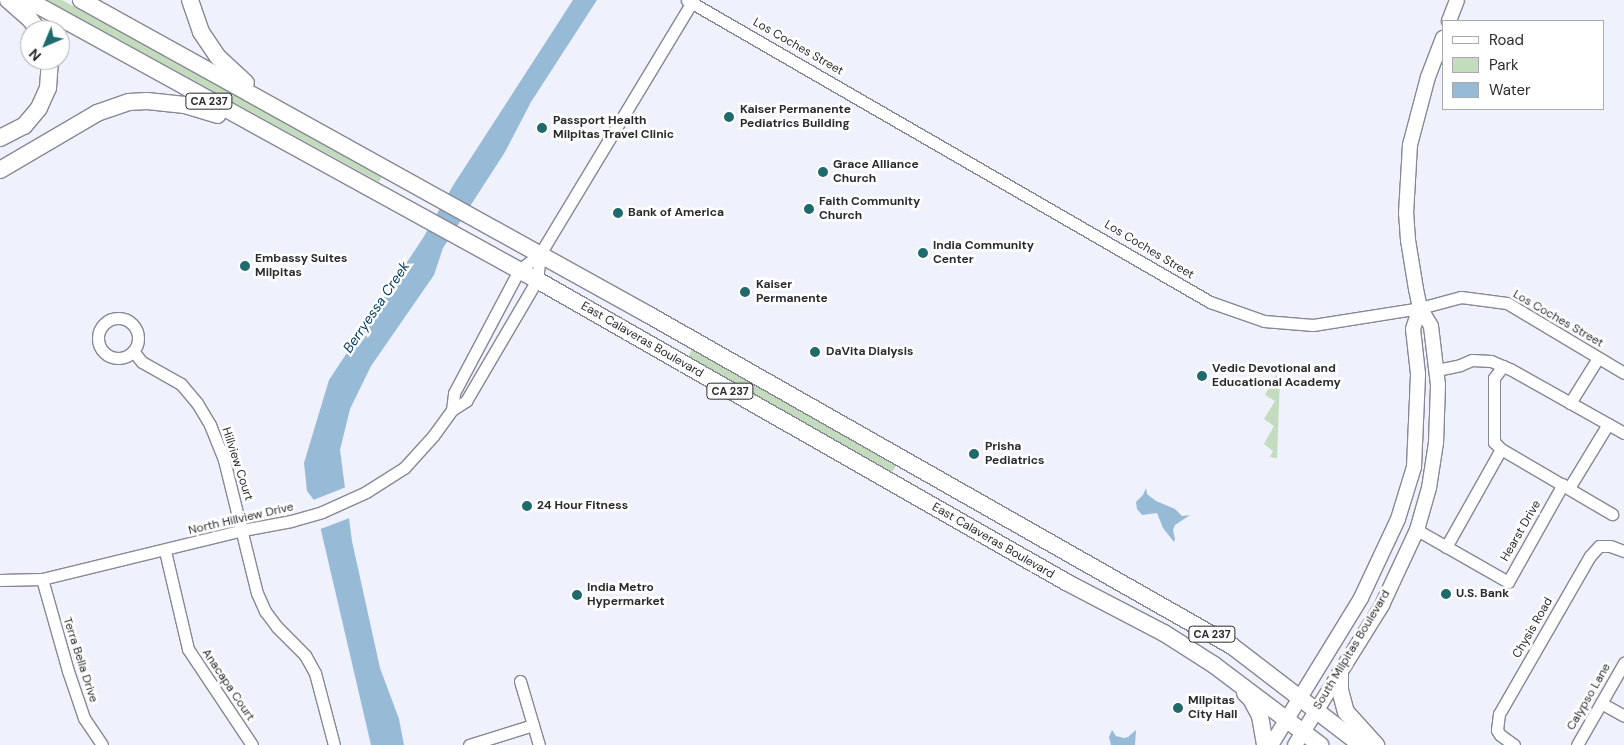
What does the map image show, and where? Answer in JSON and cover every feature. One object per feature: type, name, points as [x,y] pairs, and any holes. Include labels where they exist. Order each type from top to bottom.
[{"type":"highway","points":[[8,0],[30,20]]},
{"type":"highway","name":"East Calaveras Boulevard","points":[[28,0],[272,136],[430,220],[537,280],[1058,578],[1164,633],[1214,665],[1286,718],[1299,738],[1320,745]]},
{"type":"highway","name":"East Calaveras Boulevard","points":[[81,0],[469,214],[1232,646],[1361,745]]},
{"type":"highway","points":[[190,0],[200,32],[218,58],[268,102]]},
{"type":"highway","points":[[0,138],[24,126],[39,108],[48,88],[49,70]]},
{"type":"highway","points":[[0,170],[97,113],[129,102],[147,101],[204,109],[272,136]]},
{"type":"highway","points":[[1214,665],[1251,699],[1260,716],[1265,745]]},
{"type":"highway","points":[[1340,674],[1340,690],[1346,712],[1376,745]]},
{"type":"main road","points":[[1449,20],[1457,0]]},
{"type":"main road","name":"South Milpitas Boulevard","points":[[1299,738],[1382,605],[1417,530],[1429,488],[1436,443],[1437,370],[1431,326],[1420,308],[1408,240],[1406,214],[1410,145],[1428,77],[1442,41]]},
{"type":"main road","name":"South Milpitas Boulevard","points":[[1270,745],[1361,598],[1402,508],[1414,467],[1418,374],[1413,329],[1420,308]]},
{"type":"street","points":[[540,254],[691,1]]},
{"type":"street","name":"Los Coches Street","points":[[691,1],[1210,302],[1264,321],[1313,325],[1420,308],[1461,297],[1507,303],[1624,373]]},
{"type":"street","name":"North Hillview Drive","points":[[452,410],[454,393],[519,270],[540,254]]},
{"type":"street","name":"North Hillview Drive","points":[[0,580],[42,578],[165,551],[243,530],[302,519],[361,494],[404,468],[433,436],[452,410],[466,401],[537,280],[540,254]]},
{"type":"street","name":"Hillview Court","points":[[134,350],[142,362],[181,384],[197,403],[210,425],[224,460],[243,530],[257,593],[265,611],[277,627],[305,655],[315,673],[334,745]]},
{"type":"street","points":[[1570,403],[1598,358]]},
{"type":"street","points":[[1437,370],[1460,366],[1472,360],[1491,361],[1624,433]]},
{"type":"street","points":[[1503,366],[1494,378],[1494,442],[1501,449],[1612,514]]},
{"type":"street","points":[[1566,486],[1608,424]]},
{"type":"street","points":[[1446,546],[1501,449]]},
{"type":"street","name":"Hearst Drive","points":[[1417,530],[1508,582],[1566,486]]},
{"type":"street","name":"Chysis Road","points":[[1514,745],[1504,740],[1497,730],[1499,714],[1590,556],[1599,546],[1610,546],[1624,551]]},
{"type":"street","name":"Anacapa Court","points":[[165,551],[188,649],[252,745]]},
{"type":"street","name":"Terra Bella Drive","points":[[42,578],[68,671],[84,718],[102,745]]},
{"type":"street","name":"Calypso Lane","points":[[1577,745],[1624,663]]},
{"type":"street","points":[[520,681],[539,745]]},
{"type":"street","points":[[1601,703],[1624,716]]},
{"type":"street","points":[[469,745],[533,725]]},
{"type":"green space","points":[[47,0],[62,0],[382,176],[379,182]]},
{"type":"green space","points":[[692,349],[896,466],[892,472],[739,385],[689,356]]},
{"type":"green space","points":[[1276,375],[1280,378],[1277,458],[1270,457],[1273,451],[1264,444],[1274,426],[1264,419],[1275,401],[1265,395]]},
{"type":"water","points":[[573,0],[597,0],[531,102],[505,152],[443,248],[434,275],[371,366],[350,409],[340,450],[352,541],[380,668],[399,719],[404,745],[371,745],[314,500],[307,491],[304,463],[329,380],[423,238],[454,184]]},
{"type":"water","points":[[1146,488],[1147,494],[1156,501],[1175,509],[1182,516],[1190,515],[1175,525],[1173,530],[1174,542],[1163,528],[1157,513],[1142,515],[1137,509],[1136,502],[1143,495]]},
{"type":"water","points":[[1112,730],[1116,736],[1124,738],[1136,730],[1135,745],[1111,745],[1109,737]]},
{"type":"pier","points":[[346,487],[352,517],[318,530],[311,501]]},
{"type":"place","name":"Kaiser Permanente Pediatrics Building","points":[[729,117]]},
{"type":"place","name":"Passport Health Milpitas Travel Clinic","points":[[542,128]]},
{"type":"place","name":"Grace Alliance Church","points":[[823,172]]},
{"type":"place","name":"Faith Community Church","points":[[809,209]]},
{"type":"place","name":"Bank of America","points":[[618,213]]},
{"type":"place","name":"India Community Center","points":[[923,253]]},
{"type":"place","name":"Embassy Suites Milpitas","points":[[245,266]]},
{"type":"place","name":"Kaiser Permanente","points":[[745,292]]},
{"type":"place","name":"DaVita Dialysis","points":[[815,352]]},
{"type":"place","name":"Vedic Devotional and Educational Academy","points":[[1202,376]]},
{"type":"place","name":"Prisha Pediatrics","points":[[974,454]]},
{"type":"place","name":"24 Hour Fitness","points":[[527,506]]},
{"type":"place","name":"U.S. Bank","points":[[1446,594]]},
{"type":"place","name":"India Metro Hypermarket","points":[[577,595]]},
{"type":"place","name":"Milpitas City Hall","points":[[1178,708]]},
{"type":"water label","name":"Berryessa Creek","points":[[376,307]]}]
